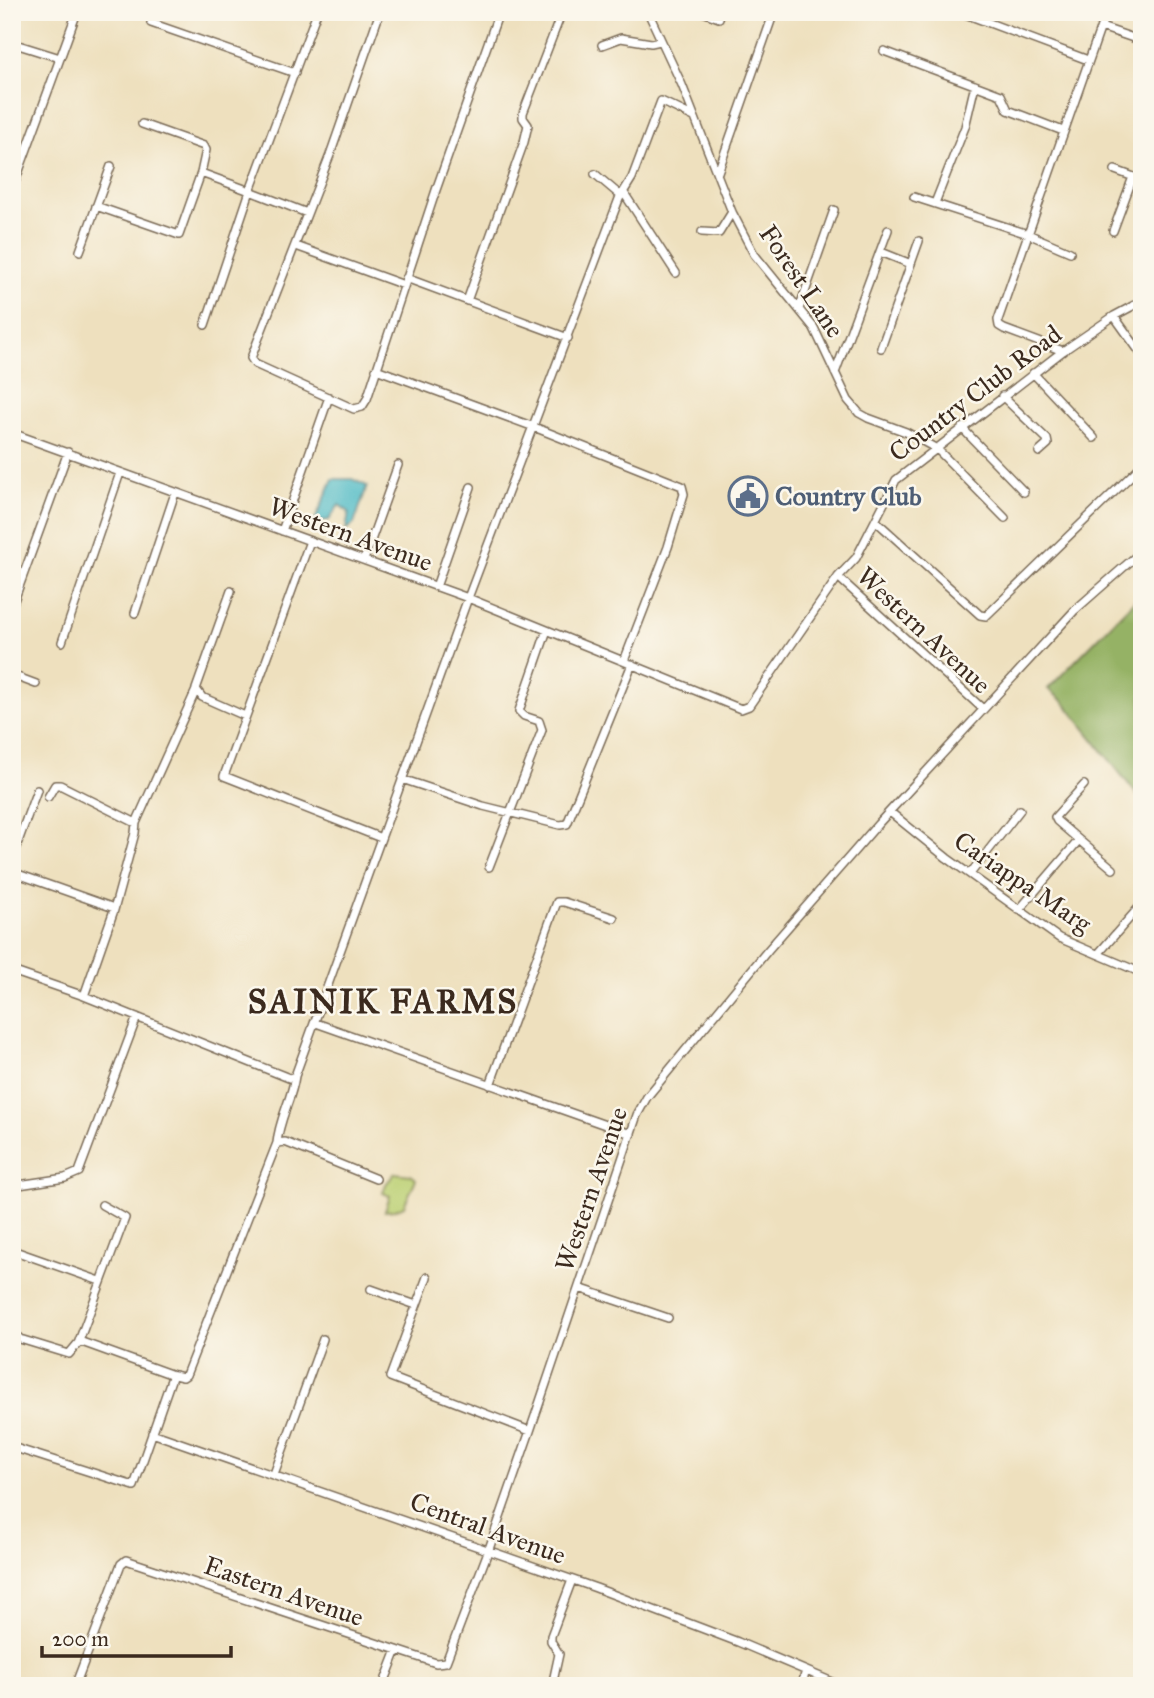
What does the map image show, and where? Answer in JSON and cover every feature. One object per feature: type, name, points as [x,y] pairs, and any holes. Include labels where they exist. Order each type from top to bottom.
[{"type":"street","points":[[12,25],[17,12]]},
{"type":"street","points":[[12,190],[77,12]]},
{"type":"street","points":[[205,325],[250,191],[317,12]]},
{"type":"street","points":[[380,12],[296,246],[251,358],[256,364],[358,409],[367,399],[499,12]]},
{"type":"street","points":[[467,301],[524,142],[528,125],[523,113],[562,12]]},
{"type":"street","name":"Forest Lane","points":[[648,12],[682,85],[732,212],[754,254],[814,328],[848,400],[859,413],[906,432],[937,449],[1005,517]]},
{"type":"street","points":[[703,12],[719,18]]},
{"type":"street","points":[[718,172],[774,12]]},
{"type":"street","points":[[960,12],[1088,60]]},
{"type":"street","points":[[1063,351],[1004,330],[998,323],[1106,12]]},
{"type":"street","points":[[151,23],[295,74]]},
{"type":"street","points":[[1101,27],[1142,41]]},
{"type":"street","points":[[602,45],[621,38],[649,43],[660,41]]},
{"type":"street","points":[[12,44],[60,58]]},
{"type":"street","points":[[884,51],[1001,95],[1008,110],[1063,131]]},
{"type":"street","points":[[935,203],[965,127],[975,85]]},
{"type":"street","points":[[79,1342],[173,1375],[186,1375],[277,1143],[278,1129],[294,1087],[295,1076],[402,779],[622,194],[635,171],[660,101],[694,117]]},
{"type":"street","points":[[96,206],[180,234],[201,173],[204,146],[142,124]]},
{"type":"street","points":[[80,251],[111,166]]},
{"type":"street","points":[[1115,170],[1142,180]]},
{"type":"street","points":[[201,173],[307,213]]},
{"type":"street","points":[[595,174],[622,194],[676,273]]},
{"type":"street","points":[[1113,231],[1133,177]]},
{"type":"street","points":[[914,197],[1028,234],[1070,252]]},
{"type":"street","points":[[799,309],[834,210]]},
{"type":"street","points":[[702,232],[719,233],[732,212]]},
{"type":"street","points":[[835,373],[888,230]]},
{"type":"street","points":[[881,348],[919,241]]},
{"type":"street","points":[[296,246],[467,301],[568,338]]},
{"type":"street","points":[[881,252],[911,264]]},
{"type":"street","name":"Country Club Road","points":[[838,577],[853,563],[896,480],[1063,351],[1114,316],[1142,301]]},
{"type":"street","points":[[1114,316],[1142,355]]},
{"type":"street","points":[[376,369],[676,483],[684,491],[668,547],[628,663],[567,824],[559,825],[509,813],[402,779]]},
{"type":"street","points":[[1033,373],[1094,438]]},
{"type":"street","points":[[1002,396],[1048,439],[1048,444],[1039,452]]},
{"type":"street","points":[[282,531],[329,397]]},
{"type":"street","points":[[962,428],[1024,492]]},
{"type":"street","name":"Western Avenue","points":[[12,433],[468,598],[737,708],[745,709],[838,577],[983,709],[821,887],[660,1079],[642,1106],[489,1549]]},
{"type":"street","points":[[12,606],[68,452]]},
{"type":"street","points":[[364,560],[398,465]]},
{"type":"street","points":[[876,521],[980,615],[986,616],[1142,465]]},
{"type":"street","points":[[62,642],[120,473]]},
{"type":"street","points":[[436,587],[471,486]]},
{"type":"street","points":[[135,612],[175,493]]},
{"type":"street","points":[[310,541],[224,773],[225,778],[381,838]]},
{"type":"street","points":[[983,709],[1075,610],[1142,551]]},
{"type":"street","points":[[84,996],[114,908],[136,823],[196,689],[231,591]]},
{"type":"street","points":[[489,867],[542,730],[539,721],[524,716],[519,711],[547,630]]},
{"type":"street","points":[[12,675],[36,684]]},
{"type":"street","points":[[196,689],[198,695],[245,716]]},
{"type":"street","points":[[48,797],[55,785],[60,785],[136,823]]},
{"type":"street","points":[[1084,785],[1055,817],[1077,841],[1113,869]]},
{"type":"street","points":[[12,858],[37,790]]},
{"type":"street","points":[[970,874],[1020,810]]},
{"type":"street","name":"Cariappa Marg","points":[[890,811],[970,874],[1059,938],[1142,973]]},
{"type":"street","points":[[1019,910],[1077,841]]},
{"type":"street","points":[[12,872],[114,908]]},
{"type":"street","points":[[490,1085],[556,903],[564,902],[614,918]]},
{"type":"street","points":[[1098,954],[1142,904]]},
{"type":"street","points":[[12,971],[84,996],[289,1078],[295,1076]]},
{"type":"street","points":[[12,1186],[65,1178],[79,1171],[137,1017]]},
{"type":"street","points":[[316,1023],[631,1134]]},
{"type":"street","points":[[277,1143],[285,1142],[376,1179]]},
{"type":"street","points":[[12,1321],[20,1339],[69,1354],[79,1342],[125,1218],[102,1205]]},
{"type":"street","points":[[12,1250],[100,1281]]},
{"type":"street","points":[[426,1277],[390,1377],[530,1431]]},
{"type":"street","points":[[579,1288],[668,1318]]},
{"type":"street","points":[[371,1289],[416,1305]]},
{"type":"street","points":[[274,1474],[323,1339]]},
{"type":"street","points":[[12,1447],[132,1487],[173,1375]]},
{"type":"street","name":"Central Avenue","points":[[152,1433],[489,1549],[700,1628],[842,1686]]},
{"type":"street","name":"Eastern Avenue","points":[[75,1686],[121,1564],[126,1560],[436,1663],[446,1661],[489,1549]]},
{"type":"street","points":[[551,1686],[559,1654],[551,1636],[572,1580]]},
{"type":"street","points":[[383,1686],[397,1650]]},
{"type":"street","points":[[801,1686],[806,1671]]},
{"type":"street","points":[[821,1678],[829,1686]]},
{"type":"green space","points":[[1142,593],[1142,801],[1063,701],[1048,689]]},
{"type":"green space","points":[[395,1173],[411,1175],[416,1179],[404,1206],[385,1211],[390,1196],[383,1193]]},
{"type":"water","points":[[333,479],[352,479],[367,486],[354,524],[346,530],[349,512],[339,505],[329,520],[314,522]]},
{"type":"place","name":"Country Club","points":[[748,496]]},
{"type":"district","name":"SAINIK FARMS","points":[[383,1001]]}]
